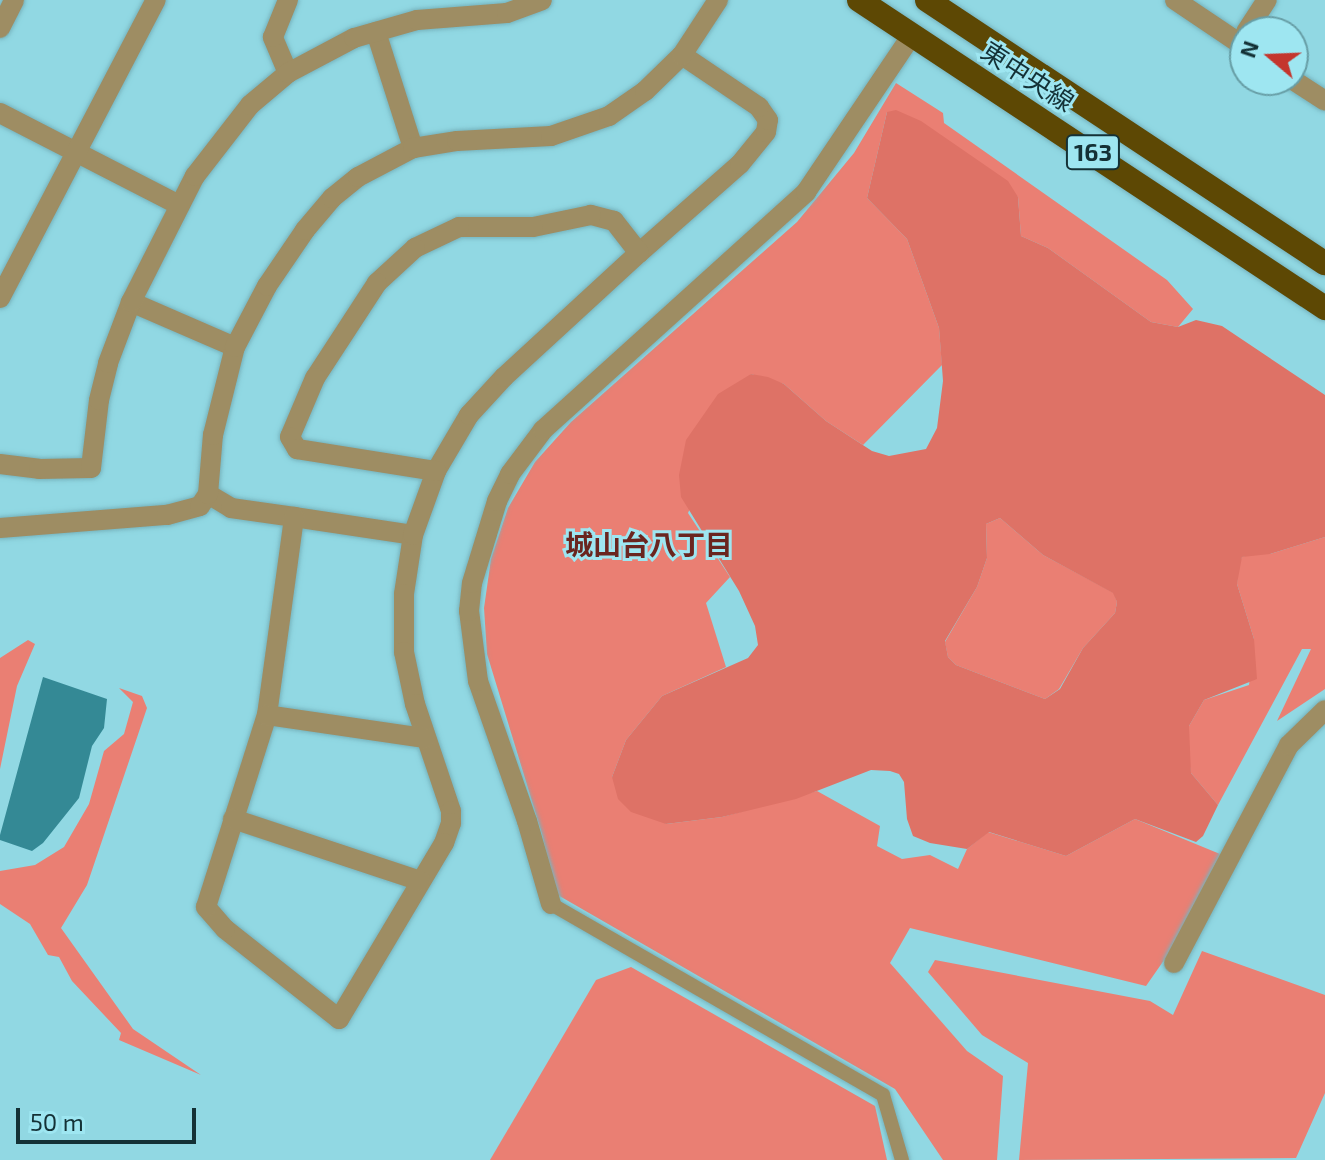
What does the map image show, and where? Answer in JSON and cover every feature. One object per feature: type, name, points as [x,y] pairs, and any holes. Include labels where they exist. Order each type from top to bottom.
[{"type":"highway","name":"東中央線","points":[[859,0],[1325,308]]},
{"type":"highway","name":"東中央線","points":[[927,0],[1325,263]]},
{"type":"street","points":[[0,28],[14,0]]},
{"type":"street","points":[[0,298],[156,0]]},
{"type":"street","points":[[288,0],[273,37],[288,73]]},
{"type":"street","points":[[0,464],[91,468],[102,388],[131,302],[179,205],[195,176],[231,126],[288,73],[354,38],[439,16],[507,13],[542,0]]},
{"type":"street","points":[[0,528],[193,510],[208,494],[215,421],[235,347],[267,286],[318,213],[358,177],[413,148],[457,141],[531,139],[590,125],[628,105],[682,55],[718,0]]},
{"type":"street","points":[[1175,0],[1229,31]]},
{"type":"street","points":[[376,32],[413,148]]},
{"type":"street","points":[[551,904],[527,821],[478,681],[469,611],[478,555],[491,514],[510,474],[543,430],[806,192],[912,35]]},
{"type":"street","points":[[294,517],[267,715],[207,901],[209,914],[339,1019],[444,843],[451,823],[451,811],[425,738],[404,652],[404,594],[413,535],[436,471],[469,415],[504,377],[740,164],[763,137],[768,125],[759,107],[682,55]]},
{"type":"street","points":[[0,113],[179,205]]},
{"type":"street","points":[[436,471],[297,449],[290,437],[315,378],[377,283],[415,248],[459,227],[533,227],[591,215],[614,221],[639,253]]},
{"type":"street","points":[[131,302],[235,347]]},
{"type":"street","points":[[208,494],[231,508],[413,535]]},
{"type":"street","points":[[1174,963],[1289,745],[1325,710]]},
{"type":"street","points":[[267,715],[425,738]]},
{"type":"street","points":[[233,819],[420,881]]},
{"type":"lane","points":[[551,904],[883,1095],[902,1160]]},
{"type":"shaded area","points":[[896,83],[943,113],[944,123],[1167,280],[1193,309],[1178,327],[1151,322],[1048,248],[1021,236],[1018,197],[887,112],[867,198],[907,239],[939,328],[942,365],[863,445],[826,421],[784,384],[751,374],[688,513],[730,577],[706,603],[726,667],[662,696],[626,740],[612,777],[666,824],[722,817],[817,791],[880,826],[877,846],[902,859],[930,855],[958,869],[967,849],[988,832],[1066,856],[1135,819],[1220,854],[1169,953],[1146,986],[910,928],[890,963],[967,1051],[1003,1076],[997,1160],[943,1160],[895,1089],[556,894],[542,834],[487,654],[484,608],[491,559],[508,508],[535,462],[571,422],[797,222],[854,153]]},
{"type":"shaded area","points":[[896,110],[921,121],[1008,181],[1018,197],[1021,236],[1048,248],[1151,322],[1178,327],[1196,320],[1222,326],[1325,395],[1325,537],[1270,554],[1242,557],[1237,584],[1254,639],[1257,679],[1204,700],[1189,726],[1191,773],[1218,805],[1203,836],[1196,842],[1135,819],[1066,856],[989,832],[967,849],[930,843],[913,836],[907,819],[904,782],[899,774],[890,771],[871,770],[796,799],[722,817],[666,824],[631,812],[618,799],[612,777],[626,740],[662,696],[748,658],[758,645],[755,626],[739,591],[681,497],[679,475],[686,440],[718,394],[751,374],[768,377],[784,384],[826,421],[872,451],[889,456],[926,449],[937,428],[943,381],[939,328],[907,239],[867,198],[887,112]],"holes":[[[1000,518],[1043,555],[1113,593],[1117,602],[1115,613],[1083,648],[1060,689],[1045,699],[956,665],[948,657],[945,641],[977,587],[987,558],[986,524]]]},
{"type":"shaded area","points":[[1000,518],[1043,555],[1114,593],[1117,602],[1115,613],[1083,648],[1059,689],[1045,699],[956,665],[948,657],[945,642],[977,587],[987,558],[986,524]]},
{"type":"shaded area","points":[[1325,537],[1325,689],[1277,721],[1311,649],[1302,649],[1218,805],[1191,773],[1187,746],[1189,726],[1204,700],[1249,685],[1254,639],[1237,584],[1238,566],[1242,557],[1251,554],[1270,554]]},
{"type":"shaded area","points":[[28,640],[35,644],[17,686],[0,769],[0,658]]},
{"type":"shaded area","points":[[119,688],[142,696],[147,708],[87,885],[61,928],[133,1029],[201,1075],[119,1040],[121,1033],[72,981],[59,957],[48,955],[30,924],[0,904],[0,871],[35,865],[64,847],[89,804],[104,751],[124,734],[133,702]]},
{"type":"shaded area","points":[[1202,951],[1325,995],[1325,1093],[1296,1158],[1019,1160],[1028,1063],[982,1035],[928,972],[935,960],[1150,1001],[1173,1015]]},
{"type":"shaded area","points":[[631,967],[875,1106],[887,1160],[490,1160],[596,980]]},
{"type":"water","points":[[43,677],[107,699],[104,728],[92,746],[79,798],[43,843],[32,851],[0,840],[0,835]]},
{"type":"district","name":"城山台八丁目","points":[[649,544]]}]
